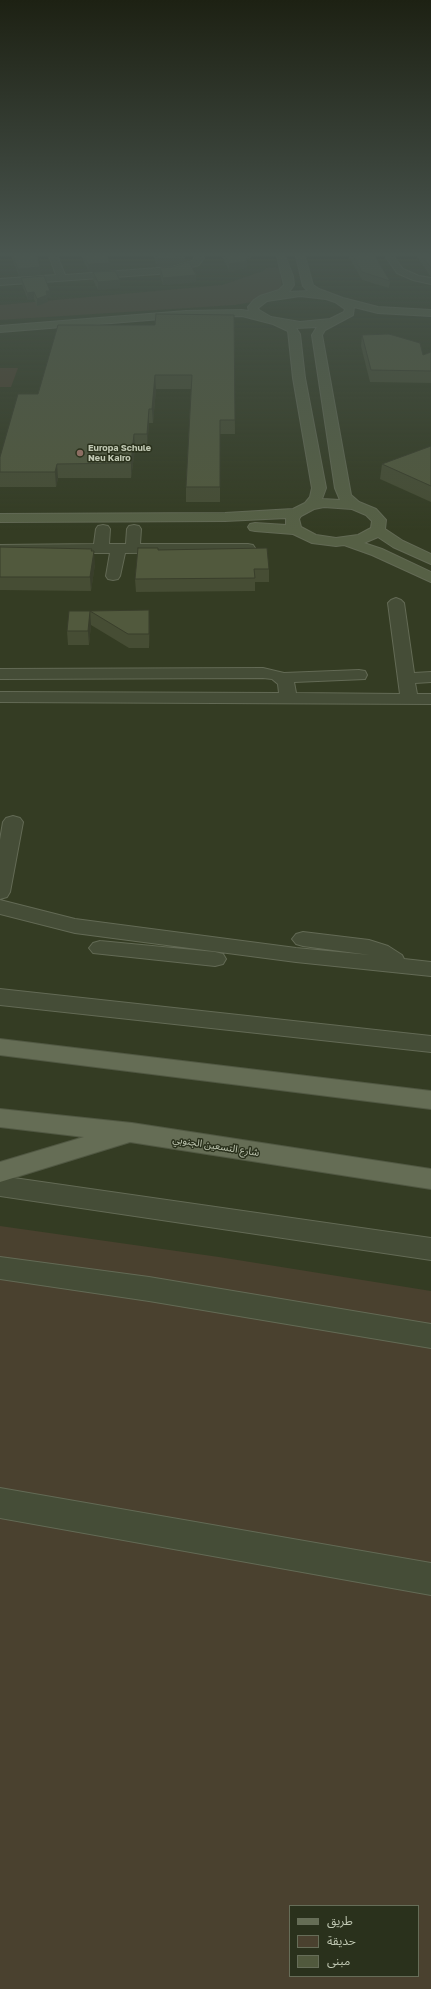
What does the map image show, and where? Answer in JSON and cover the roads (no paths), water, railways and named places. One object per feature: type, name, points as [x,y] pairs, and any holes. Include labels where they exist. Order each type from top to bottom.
[{"type":"main road","points":[[0,1047],[431,1100]]},
{"type":"main road","name":"شارع التسعين الجنوبي","points":[[0,1118],[132,1133],[431,1180]]},
{"type":"main road","points":[[0,1172],[132,1133]]},
{"type":"street","points":[[296,346],[299,378],[318,488],[317,497],[310,506]]},
{"type":"street","points":[[319,346],[342,488],[345,496],[354,505]]},
{"type":"street","points":[[0,518],[225,517],[296,513],[310,506],[339,503],[354,505],[371,512],[379,520],[378,530],[371,535],[348,542]]},
{"type":"street","points":[[296,513],[292,519],[292,524],[296,530],[303,535],[318,540],[348,542],[377,552],[431,578]]},
{"type":"street","points":[[0,530],[246,527],[296,530]]},
{"type":"street","points":[[101,549],[103,529]]},
{"type":"street","points":[[133,549],[134,529]]},
{"type":"street","points":[[378,530],[398,544],[431,560]]},
{"type":"street","points":[[0,549],[248,548]]},
{"type":"street","points":[[113,576],[118,549]]},
{"type":"street","points":[[396,603],[409,699]]},
{"type":"street","points":[[0,674],[250,673],[270,674],[282,678],[309,675],[359,675]]},
{"type":"street","points":[[250,673],[254,698]]},
{"type":"street","points":[[406,679],[431,677]]},
{"type":"street","points":[[282,678],[286,682],[288,698]]},
{"type":"street","points":[[0,698],[431,698]]},
{"type":"street","points":[[0,892],[13,822]]},
{"type":"street","points":[[0,907],[75,926],[300,947],[369,947],[388,955],[399,966],[431,969]]},
{"type":"street","points":[[100,948],[272,964],[286,962],[300,947]]},
{"type":"street","points":[[0,997],[431,1044]]},
{"type":"street","points":[[0,1186],[431,1249]]},
{"type":"street","points":[[0,1268],[149,1289],[431,1336]]},
{"type":"street","points":[[0,1503],[431,1579]]},
{"type":"place","name":"Europa Schule Neu Kairo","points":[[80,453]]}]
